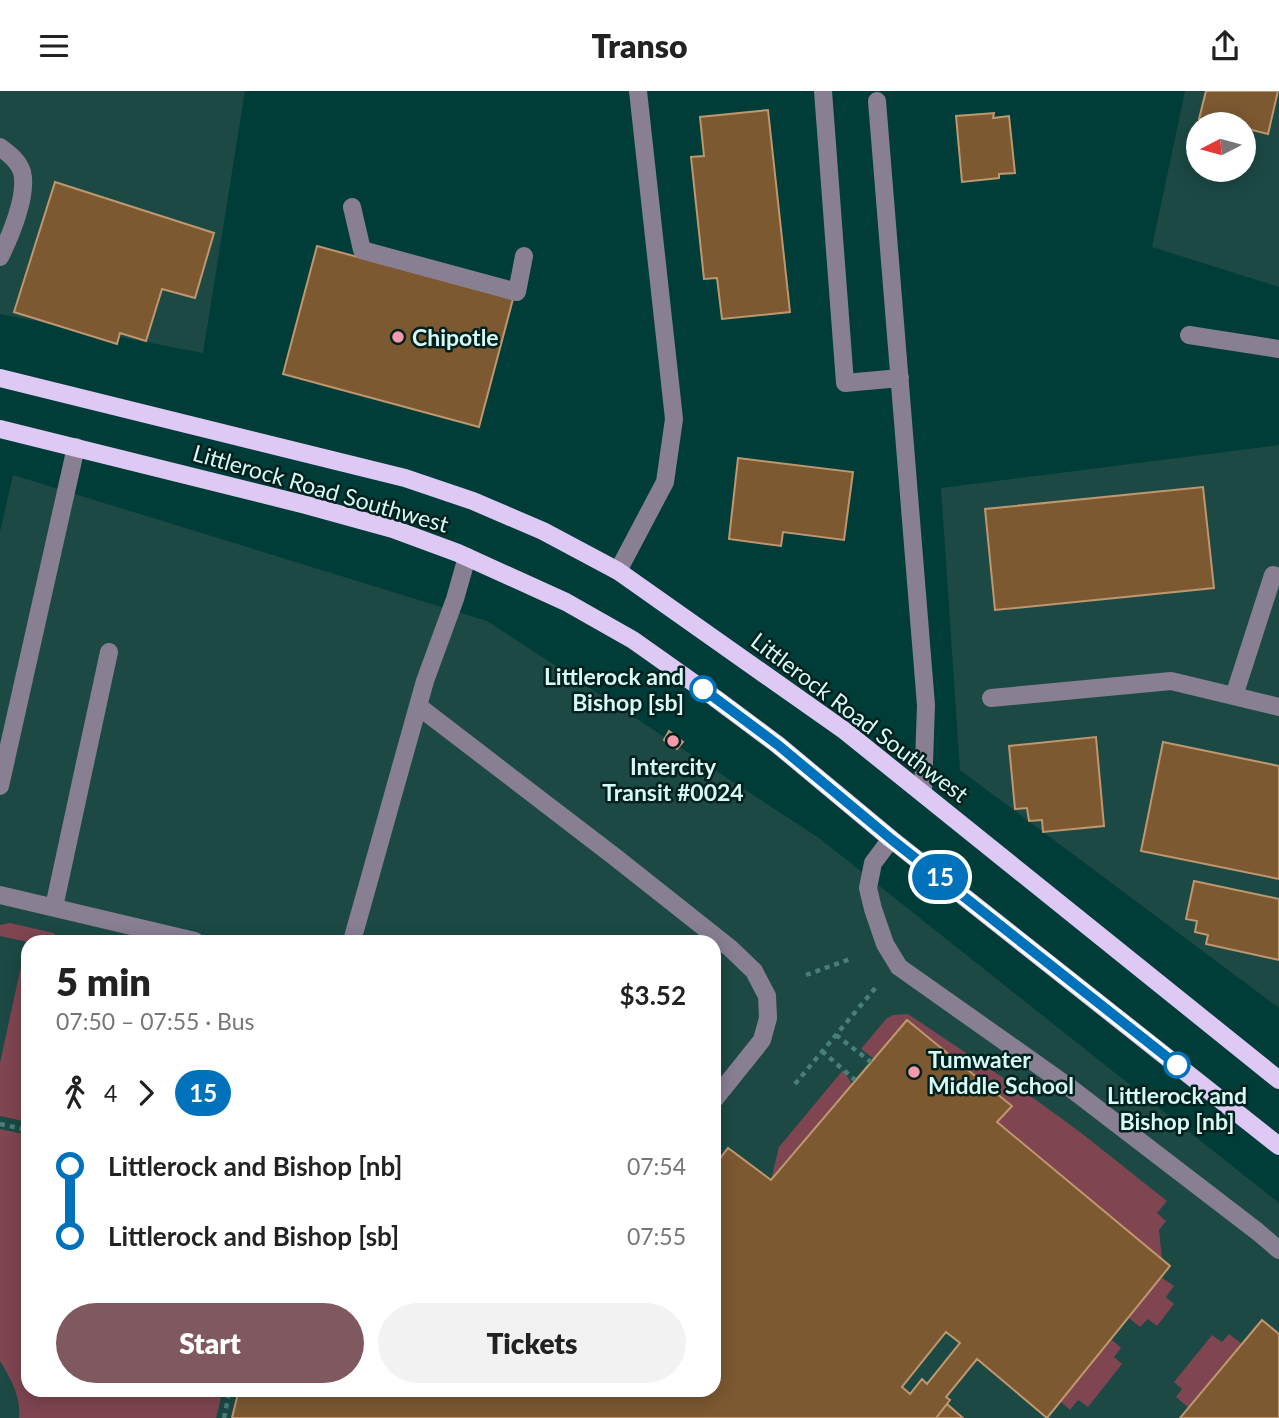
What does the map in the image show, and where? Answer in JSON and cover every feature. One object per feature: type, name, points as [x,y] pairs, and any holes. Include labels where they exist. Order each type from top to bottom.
[{"type":"main road","name":"Littlerock Road Southwest","points":[[0,378],[405,478],[473,501],[543,531],[618,571],[828,718],[1279,1080]]},
{"type":"main road","name":"Littlerock Road Southwest","points":[[0,429],[393,529],[467,557],[566,602],[633,640],[778,745],[891,839],[1279,1146]]},
{"type":"street","points":[[618,571],[665,482],[674,419],[638,91]]},
{"type":"street","points":[[822,91],[845,383],[900,378]]},
{"type":"street","points":[[877,101],[926,705],[923,792]]},
{"type":"street","points":[[0,148],[13,156],[22,172],[22,196],[0,257]]},
{"type":"street","points":[[352,207],[362,250],[517,292],[524,256]]},
{"type":"street","points":[[1189,335],[1279,349]]},
{"type":"street","points":[[0,786],[76,447]]},
{"type":"street","points":[[354,935],[425,681],[455,599],[467,557]]},
{"type":"street","points":[[1234,697],[1273,575],[1279,577]]},
{"type":"street","points":[[54,907],[109,652]]},
{"type":"street","points":[[990,698],[1171,681],[1279,707]]},
{"type":"street","points":[[418,706],[714,935]]},
{"type":"street","points":[[891,839],[873,863],[868,888],[885,944],[899,967],[1069,1087],[1279,1250]]},
{"type":"street","points":[[0,895],[170,935]]},
{"type":"street","points":[[721,941],[754,971],[767,996],[768,1018],[762,1041],[721,1091]]},
{"type":"path","points":[[806,975],[853,958]]},
{"type":"path","points":[[795,1084],[877,986]]},
{"type":"path","points":[[836,1035],[870,1062]]},
{"type":"path","points":[[822,1051],[855,1080]]},
{"type":"path","points":[[0,1124],[21,1128]]},
{"type":"path","points":[[224,1418],[228,1397]]},
{"type":"shaded area","points":[[0,91],[245,91],[203,353],[0,314]]},
{"type":"shaded area","points":[[1185,91],[1279,91],[1279,287],[1152,247]]},
{"type":"shaded area","points":[[1279,445],[1279,1008],[960,770],[941,488]]},
{"type":"shaded area","name":"Tumwater Middle School","points":[[13,475],[487,621],[819,838],[1279,1203],[1279,1418],[0,1418],[0,532]]},
{"type":"shaded area","points":[[10,923],[55,935],[21,935],[21,940],[0,936],[0,925]]},
{"type":"shaded area","points":[[21,966],[21,1120],[0,1116],[0,1063]]},
{"type":"shaded area","points":[[908,1014],[1032,1097],[1167,1201],[1157,1213],[1166,1221],[1159,1230],[1162,1259],[997,1122],[1010,1107],[907,1020],[874,1059],[861,1049],[886,1019],[893,1015]]},
{"type":"shaded area","points":[[843,1070],[852,1084],[771,1180],[779,1147]]},
{"type":"shaded area","points":[[0,1129],[21,1134],[21,1397],[221,1397],[216,1418],[19,1418],[17,1395],[0,1361]]},
{"type":"shaded area","points":[[1161,1277],[1174,1286],[1166,1297],[1174,1304],[1157,1326],[1148,1319],[1140,1327],[1129,1318]]},
{"type":"shaded area","points":[[1229,1334],[1242,1344],[1189,1408],[1176,1397],[1182,1389],[1174,1382],[1212,1335],[1222,1342]]},
{"type":"shaded area","points":[[1111,1339],[1121,1348],[1114,1357],[1122,1364],[1088,1407],[1078,1400],[1070,1410],[1060,1401]]},
{"type":"building","points":[[1206,91],[1278,91],[1268,134],[1256,131],[1256,112],[1201,112]]},
{"type":"building","points":[[768,110],[790,312],[722,319],[717,278],[704,279],[691,157],[704,156],[700,117]]},
{"type":"building","points":[[994,113],[993,118],[1009,116],[1015,173],[999,174],[999,178],[962,182],[956,116]]},
{"type":"building","points":[[55,182],[214,233],[195,298],[162,289],[146,341],[120,333],[117,344],[14,312]]},
{"type":"building","name":"Chipotle","points":[[317,246],[513,299],[479,427],[283,374]]},
{"type":"building","points":[[738,458],[853,472],[844,540],[783,532],[781,546],[729,539]]},
{"type":"building","points":[[1203,487],[1214,588],[995,610],[985,509]]},
{"type":"building","name":"Intercity Transit #0024","points":[[669,731],[683,742],[677,749],[664,740]]},
{"type":"building","points":[[1096,737],[1104,826],[1043,832],[1042,820],[1029,821],[1027,808],[1015,809],[1009,746]]},
{"type":"building","points":[[1163,742],[1279,766],[1279,879],[1141,851]]},
{"type":"building","points":[[1194,881],[1279,899],[1279,960],[1206,944],[1208,935],[1195,932],[1197,921],[1186,919]]},
{"type":"building","points":[[907,1020],[1012,1106],[997,1122],[1170,1266],[1047,1418],[977,1359],[946,1397],[950,1400],[936,1418],[232,1418],[237,1397],[721,1397],[721,1157],[728,1148],[771,1180]],"holes":[[[946,1332],[960,1343],[927,1384],[922,1379],[910,1394],[902,1387]]]},
{"type":"building","points":[[1262,1320],[1279,1334],[1279,1418],[1180,1418]]},
{"type":"building","points":[[947,1404],[963,1418],[936,1418]]},
{"type":"bus line","name":"15","points":[[703,689],[778,745],[891,839],[1177,1065]]},
{"type":"place","name":"Chipotle","points":[[398,337]]},
{"type":"place","name":"Littlerock and Bishop [sb]","points":[[703,689]]},
{"type":"place","name":"Intercity Transit #0024","points":[[673,741]]},
{"type":"place","name":"Littlerock and Bishop [nb]","points":[[1177,1065]]},
{"type":"place","name":"Tumwater Middle School","points":[[914,1072]]}]
